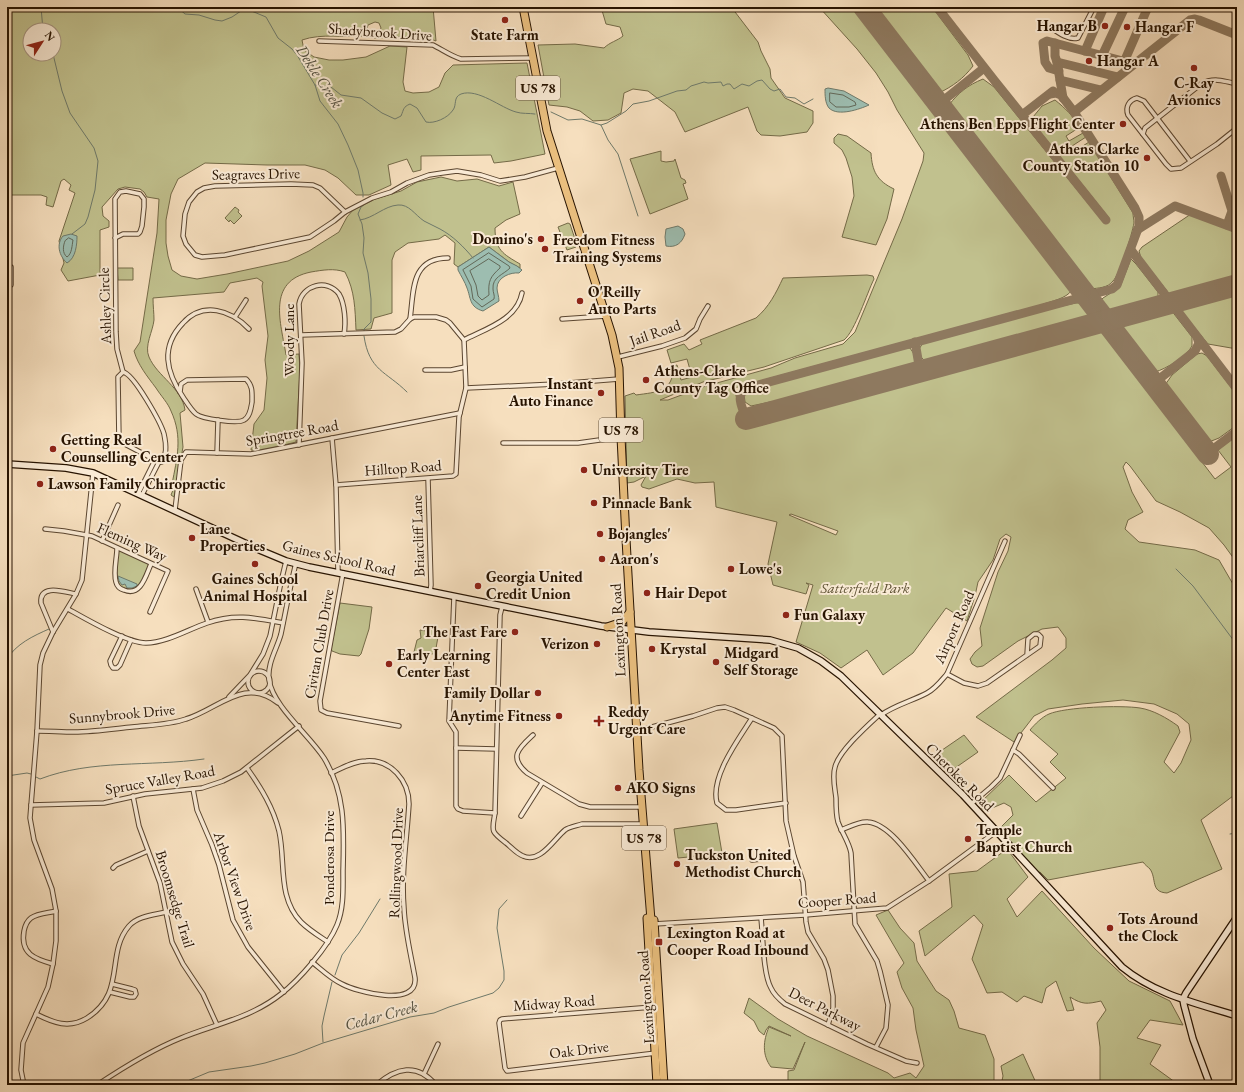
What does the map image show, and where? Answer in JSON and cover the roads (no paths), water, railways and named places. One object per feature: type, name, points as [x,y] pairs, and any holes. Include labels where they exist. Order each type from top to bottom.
[{"type":"highway","name":"US 78","points":[[523,7],[543,116],[617,354]]},
{"type":"highway","name":"Lexington Road","points":[[617,354],[630,612],[643,824],[650,908],[653,915],[655,935],[657,1085]]},
{"type":"highway","points":[[607,627],[622,622],[630,612]]},
{"type":"highway","name":"Lexington Road","points":[[650,908],[647,914],[648,930],[664,1085]]},
{"type":"highway","points":[[648,930],[651,930],[655,935]]},
{"type":"main road","name":"Gaines School Road","points":[[7,464],[66,468],[92,473],[258,549],[296,563],[454,597],[607,627],[632,630]]},
{"type":"main road","name":"Cherokee Road","points":[[632,630],[759,639],[788,645],[821,661],[841,676],[881,714],[997,831],[1122,967],[1143,983],[1161,991],[1237,1016]]},
{"type":"main road","points":[[1210,1085],[1193,1039],[1183,999],[1237,917]]},
{"type":"street","points":[[1044,23],[1068,38],[1078,38],[1094,7]]},
{"type":"street","name":"Shadybrook Drive","points":[[319,41],[433,46],[444,50],[461,60],[533,58]]},
{"type":"street","points":[[1143,135],[1144,128],[1204,82],[1219,80],[1237,84]]},
{"type":"street","points":[[1190,161],[1144,101],[1140,98],[1129,102],[1126,109],[1128,115],[1171,169],[1180,168],[1217,144],[1237,128]]},
{"type":"street","name":"Seagraves Drive","points":[[345,212],[320,188],[313,185],[210,186],[197,192],[189,202],[185,214],[183,236],[186,244],[195,255],[210,257],[225,255],[310,237],[345,212],[372,198],[392,192],[407,183],[429,176],[457,171],[481,175],[500,181],[525,177],[558,168]]},
{"type":"street","name":"Ashley Circle","points":[[115,238],[123,234],[138,234],[140,232],[144,207],[144,199],[140,194],[126,191],[120,192],[115,199],[115,238],[116,332],[123,372],[118,377],[119,442],[159,462]]},
{"type":"street","points":[[410,319],[413,289],[418,274],[422,268],[431,261],[437,258],[448,258]]},
{"type":"street","points":[[7,288],[11,285],[11,267]]},
{"type":"street","name":"Woody Lane","points":[[299,445],[302,363],[299,304],[300,297],[305,291],[319,285],[333,288],[339,294],[345,328],[344,334]]},
{"type":"street","points":[[301,335],[395,332],[402,329],[410,319],[414,317],[431,316],[446,320],[464,340],[509,316],[515,308],[522,293]]},
{"type":"street","points":[[235,317],[246,300]]},
{"type":"street","name":"Jail Road","points":[[617,354],[662,346],[685,338],[696,329],[708,306]]},
{"type":"street","points":[[180,392],[181,384],[187,380],[246,379],[250,383],[252,389],[251,408],[247,418],[242,421],[218,420],[203,418],[197,415],[180,392],[170,374],[167,354],[170,342],[181,325],[193,314],[210,309],[221,311],[235,317],[249,329]]},
{"type":"street","points":[[562,319],[606,316]]},
{"type":"street","name":"Hilltop Road","points":[[336,485],[428,479],[453,476],[456,474],[460,413],[466,388],[464,340]]},
{"type":"street","points":[[425,370],[451,370],[465,367]]},
{"type":"street","points":[[123,372],[128,374],[138,386],[161,426],[166,444],[164,459],[162,462],[159,462],[140,494]]},
{"type":"street","points":[[466,388],[556,384],[619,379]]},
{"type":"street","name":"Springtree Road","points":[[175,510],[181,460],[188,451],[251,454],[460,413]]},
{"type":"street","points":[[217,453],[218,420]]},
{"type":"street","points":[[503,443],[578,443],[621,437]]},
{"type":"street","points":[[332,438],[341,573]]},
{"type":"street","points":[[140,494],[155,460]]},
{"type":"street","points":[[24,1085],[21,1070],[22,1047],[48,986],[56,941],[56,911],[52,889],[32,831],[31,805],[37,731],[40,665],[43,653],[53,632],[76,594],[83,575],[92,473]]},
{"type":"street","name":"Briarcliff Lane","points":[[428,479],[430,592]]},
{"type":"street","points":[[102,541],[118,505]]},
{"type":"street","name":"Fleming Way","points":[[45,530],[86,534],[168,571],[150,612]]},
{"type":"street","name":"Airport Road","points":[[876,1048],[886,1028],[888,1005],[877,961],[855,924],[851,853],[849,843],[841,830],[838,821],[834,779],[835,767],[841,756],[857,736],[881,714],[934,689],[947,674],[1005,541]]},
{"type":"street","points":[[117,548],[116,584],[125,591],[136,590],[141,587],[152,564]]},
{"type":"street","points":[[286,560],[280,582],[270,636],[263,654],[249,678],[248,685],[257,692],[263,692],[268,687],[270,667],[279,642],[290,583],[296,563]]},
{"type":"street","name":"Civitan Club Drive","points":[[341,573],[320,707],[323,711],[327,712],[400,726]]},
{"type":"street","points":[[196,589],[208,622]]},
{"type":"street","points":[[53,632],[41,603],[43,595],[46,592],[54,590],[76,594]]},
{"type":"street","points":[[454,597],[449,721],[456,732],[456,806],[458,809],[463,811],[495,812]]},
{"type":"street","points":[[502,606],[500,615],[495,812],[492,829],[495,835],[522,856],[527,857],[539,855],[566,829],[574,826],[582,824],[643,824]]},
{"type":"street","points":[[68,609],[131,640],[147,643],[159,642],[208,622],[240,616],[283,623]]},
{"type":"street","points":[[947,674],[964,683],[978,686],[987,683],[1040,646],[1042,641],[1038,634],[1034,634],[1028,640],[1027,655]]},
{"type":"street","points":[[122,636],[110,661],[113,668],[120,666],[131,640]]},
{"type":"street","points":[[250,675],[256,671],[263,672],[269,680]]},
{"type":"street","name":"Sunnybrook Drive","points":[[228,698],[250,675]]},
{"type":"street","name":"Ponderosa Drive","points":[[97,1085],[159,1047],[253,1012],[268,1004],[284,992],[312,962],[328,942],[337,925],[341,911],[344,831],[340,800],[331,773],[321,754],[281,705],[269,680]]},
{"type":"street","name":"Sunnybrook Drive","points":[[37,731],[74,732],[167,724],[196,716],[228,698],[242,693],[257,692]]},
{"type":"street","name":"Ponderosa Drive","points":[[257,692],[268,696],[281,705]]},
{"type":"street","points":[[637,730],[721,708],[734,710],[774,728],[782,736],[786,821],[794,856],[803,882],[805,915],[808,932],[824,959],[828,970],[833,996],[833,1008],[828,1025]]},
{"type":"street","points":[[752,718],[734,746],[723,768],[716,792],[716,803],[726,810],[786,803]]},
{"type":"street","name":"Spruce Valley Road","points":[[31,805],[104,803],[155,792],[193,789],[223,781],[248,768],[299,726]]},
{"type":"street","points":[[533,735],[520,746],[517,762],[527,773],[542,783],[579,804],[590,806],[642,807]]},
{"type":"street","points":[[970,804],[1000,778],[1020,735]]},
{"type":"street","points":[[456,748],[496,750]]},
{"type":"street","points":[[1013,750],[1019,754],[1053,788]]},
{"type":"street","name":"Rollingwood Drive","points":[[312,962],[329,976],[342,984],[368,994],[384,995],[404,993],[412,989],[415,984],[404,907],[404,880],[410,804],[406,784],[401,776],[392,768],[374,761],[353,763],[331,773]]},
{"type":"street","points":[[248,768],[266,797],[277,824],[285,889],[289,904],[301,922],[328,942]]},
{"type":"street","points":[[522,816],[542,783]]},
{"type":"street","name":"Arbor View Drive","points":[[193,789],[197,810],[218,860],[233,920],[248,947],[284,992]]},
{"type":"street","name":"Broomsedge Trail","points":[[134,796],[138,821],[160,883],[170,934],[186,968],[203,994],[217,1025]]},
{"type":"street","points":[[841,830],[867,822],[883,827],[902,846],[929,881]]},
{"type":"street","name":"Cooper Road","points":[[654,924],[805,915],[887,908],[929,881],[997,831]]},
{"type":"street","points":[[112,868],[148,851]]},
{"type":"street","points":[[752,860],[794,856]]},
{"type":"street","points":[[53,964],[30,956],[23,939],[26,926],[32,918],[41,914],[56,911]]},
{"type":"street","points":[[36,1014],[55,1023],[65,1024],[74,1024],[88,1017],[104,1003],[110,992],[119,946],[130,925],[144,917],[166,912]]},
{"type":"street","name":"Deer Parkway","points":[[761,918],[766,978],[777,997],[785,1004],[876,1048],[906,1061],[917,1063]]},
{"type":"street","points":[[110,992],[130,997],[134,997],[136,994],[135,990],[112,984]]},
{"type":"street","name":"Midway Road","points":[[506,1070],[499,1023],[501,1020],[656,1007]]},
{"type":"street","points":[[424,1074],[438,1044]]},
{"type":"street","name":"Oak Drive","points":[[506,1070],[509,1071],[656,1053]]},
{"type":"street","points":[[376,1085],[389,1075],[399,1071],[412,1070],[424,1074],[436,1085]]},
{"type":"water","points":[[828,88],[844,91],[869,105],[843,112],[833,111],[829,108],[826,101],[825,89]]},
{"type":"water","points":[[678,226],[683,229],[685,234],[682,240],[676,245],[666,246],[666,229]]},
{"type":"water","points":[[71,234],[77,236],[76,247],[72,258],[67,263],[60,253],[59,246],[63,236]]},
{"type":"water","points":[[489,247],[522,270],[519,273],[509,274],[499,281],[497,288],[499,301],[483,311],[473,305],[458,267]]},
{"type":"water","points":[[118,576],[137,584],[137,586],[127,588],[125,584],[122,585],[119,581]]},
{"type":"waterway","points":[[41,7],[42,22]]},
{"type":"waterway","name":"Dekle Creek","points":[[177,7],[185,14],[199,15],[222,21],[241,11],[249,10],[266,17],[278,38],[297,55],[315,85],[320,101],[338,124],[358,170],[363,197]]},
{"type":"waterway","points":[[55,62],[62,91],[70,113],[94,148],[98,161],[95,190],[88,217],[85,224],[72,234]]},
{"type":"waterway","points":[[601,125],[626,111],[633,104],[649,101],[677,91],[686,90],[691,86],[704,82],[721,82],[723,86],[730,84],[734,89],[742,84],[749,86],[762,80],[770,89],[774,91],[780,89],[786,97],[795,98],[804,104],[813,99]]},
{"type":"waterway","points":[[315,85],[331,87],[341,95],[361,98],[382,113],[395,119],[401,116],[405,107],[410,104],[417,108],[426,122],[437,121],[451,113],[459,95],[468,93],[482,96],[516,112],[535,114]]},
{"type":"waterway","points":[[551,112],[568,120],[582,119],[601,125],[608,140],[618,154],[638,216]]},
{"type":"waterway","points":[[364,205],[361,207],[358,214],[362,224],[364,238],[363,253],[368,273],[371,299],[371,322],[364,329],[364,331]]},
{"type":"waterway","points":[[360,220],[393,206],[405,206],[424,221],[449,235],[473,258]]},
{"type":"waterway","points":[[364,336],[366,348],[374,364],[407,392]]},
{"type":"waterway","points":[[1176,569],[1193,586],[1237,645]]},
{"type":"waterway","points":[[7,659],[20,645],[49,629]]},
{"type":"waterway","points":[[36,777],[40,779],[60,773],[100,766],[204,759]]},
{"type":"waterway","points":[[7,776],[27,773],[31,774]]},
{"type":"waterway","points":[[1230,834],[1237,833]]},
{"type":"waterway","points":[[335,975],[342,955],[359,933],[380,899]]},
{"type":"waterway","name":"Cedar Creek","points":[[178,1085],[209,1072],[265,1063],[295,1054],[323,1043],[410,1017],[434,1013],[493,993],[499,988],[504,980],[504,971],[497,928],[499,909],[507,900]]},
{"type":"waterway","points":[[323,1042],[322,1026],[332,982]]},
{"type":"place","name":"State Farm","points":[[505,20]]},
{"type":"place","name":"Hangar B","points":[[1105,26]]},
{"type":"place","name":"Hangar F","points":[[1127,27]]},
{"type":"place","name":"Hangar A","points":[[1089,61]]},
{"type":"place","name":"C-Ray Avionics","points":[[1194,68]]},
{"type":"place","name":"Athens Ben Epps Flight Center","points":[[1123,124]]},
{"type":"place","name":"Athens Clarke County Station 10","points":[[1147,158]]},
{"type":"place","name":"Domino's","points":[[541,239]]},
{"type":"place","name":"Freedom Fitness Training Systems","points":[[545,249]]},
{"type":"place","name":"O'Reilly Auto Parts","points":[[580,301]]},
{"type":"place","name":"Athens-Clarke County Tag Office","points":[[646,380]]},
{"type":"place","name":"Instant Auto Finance","points":[[601,393]]},
{"type":"place","name":"Getting Real Counselling Center","points":[[53,449]]},
{"type":"place","name":"University Tire","points":[[584,470]]},
{"type":"place","name":"Lawson Family Chiropractic","points":[[40,484]]},
{"type":"place","name":"Pinnacle Bank","points":[[594,503]]},
{"type":"place","name":"Bojangles'","points":[[600,534]]},
{"type":"place","name":"Lane Properties","points":[[192,538]]},
{"type":"place","name":"Aaron's","points":[[602,559]]},
{"type":"place","name":"Gaines School Animal Hospital","points":[[255,564]]},
{"type":"place","name":"Lowe's","points":[[731,569]]},
{"type":"place","name":"Georgia United Credit Union","points":[[478,586]]},
{"type":"place","name":"Hair Depot","points":[[647,593]]},
{"type":"place","name":"Fun Galaxy","points":[[786,615]]},
{"type":"place","name":"The Fast Fare","points":[[515,632]]},
{"type":"place","name":"Verizon","points":[[597,644]]},
{"type":"place","name":"Krystal","points":[[652,649]]},
{"type":"place","name":"Midgard Self Storage","points":[[716,662]]},
{"type":"place","name":"Early Learning Center East","points":[[389,664]]},
{"type":"place","name":"Family Dollar","points":[[538,693]]},
{"type":"place","name":"Anytime Fitness","points":[[559,716]]},
{"type":"place","name":"Reddy Urgent Care","points":[[599,721]]},
{"type":"place","name":"AKO Signs","points":[[618,788]]},
{"type":"place","name":"Temple Baptist Church","points":[[968,839]]},
{"type":"place","name":"Tuckston United Methodist Church","points":[[677,864]]},
{"type":"place","name":"Tots Around the Clock","points":[[1110,928]]},
{"type":"place","name":"Lexington Road at Cooper Road Inbound","points":[[659,942]]},
{"type":"park label","name":"Satterfield Park","points":[[865,588]]}]
